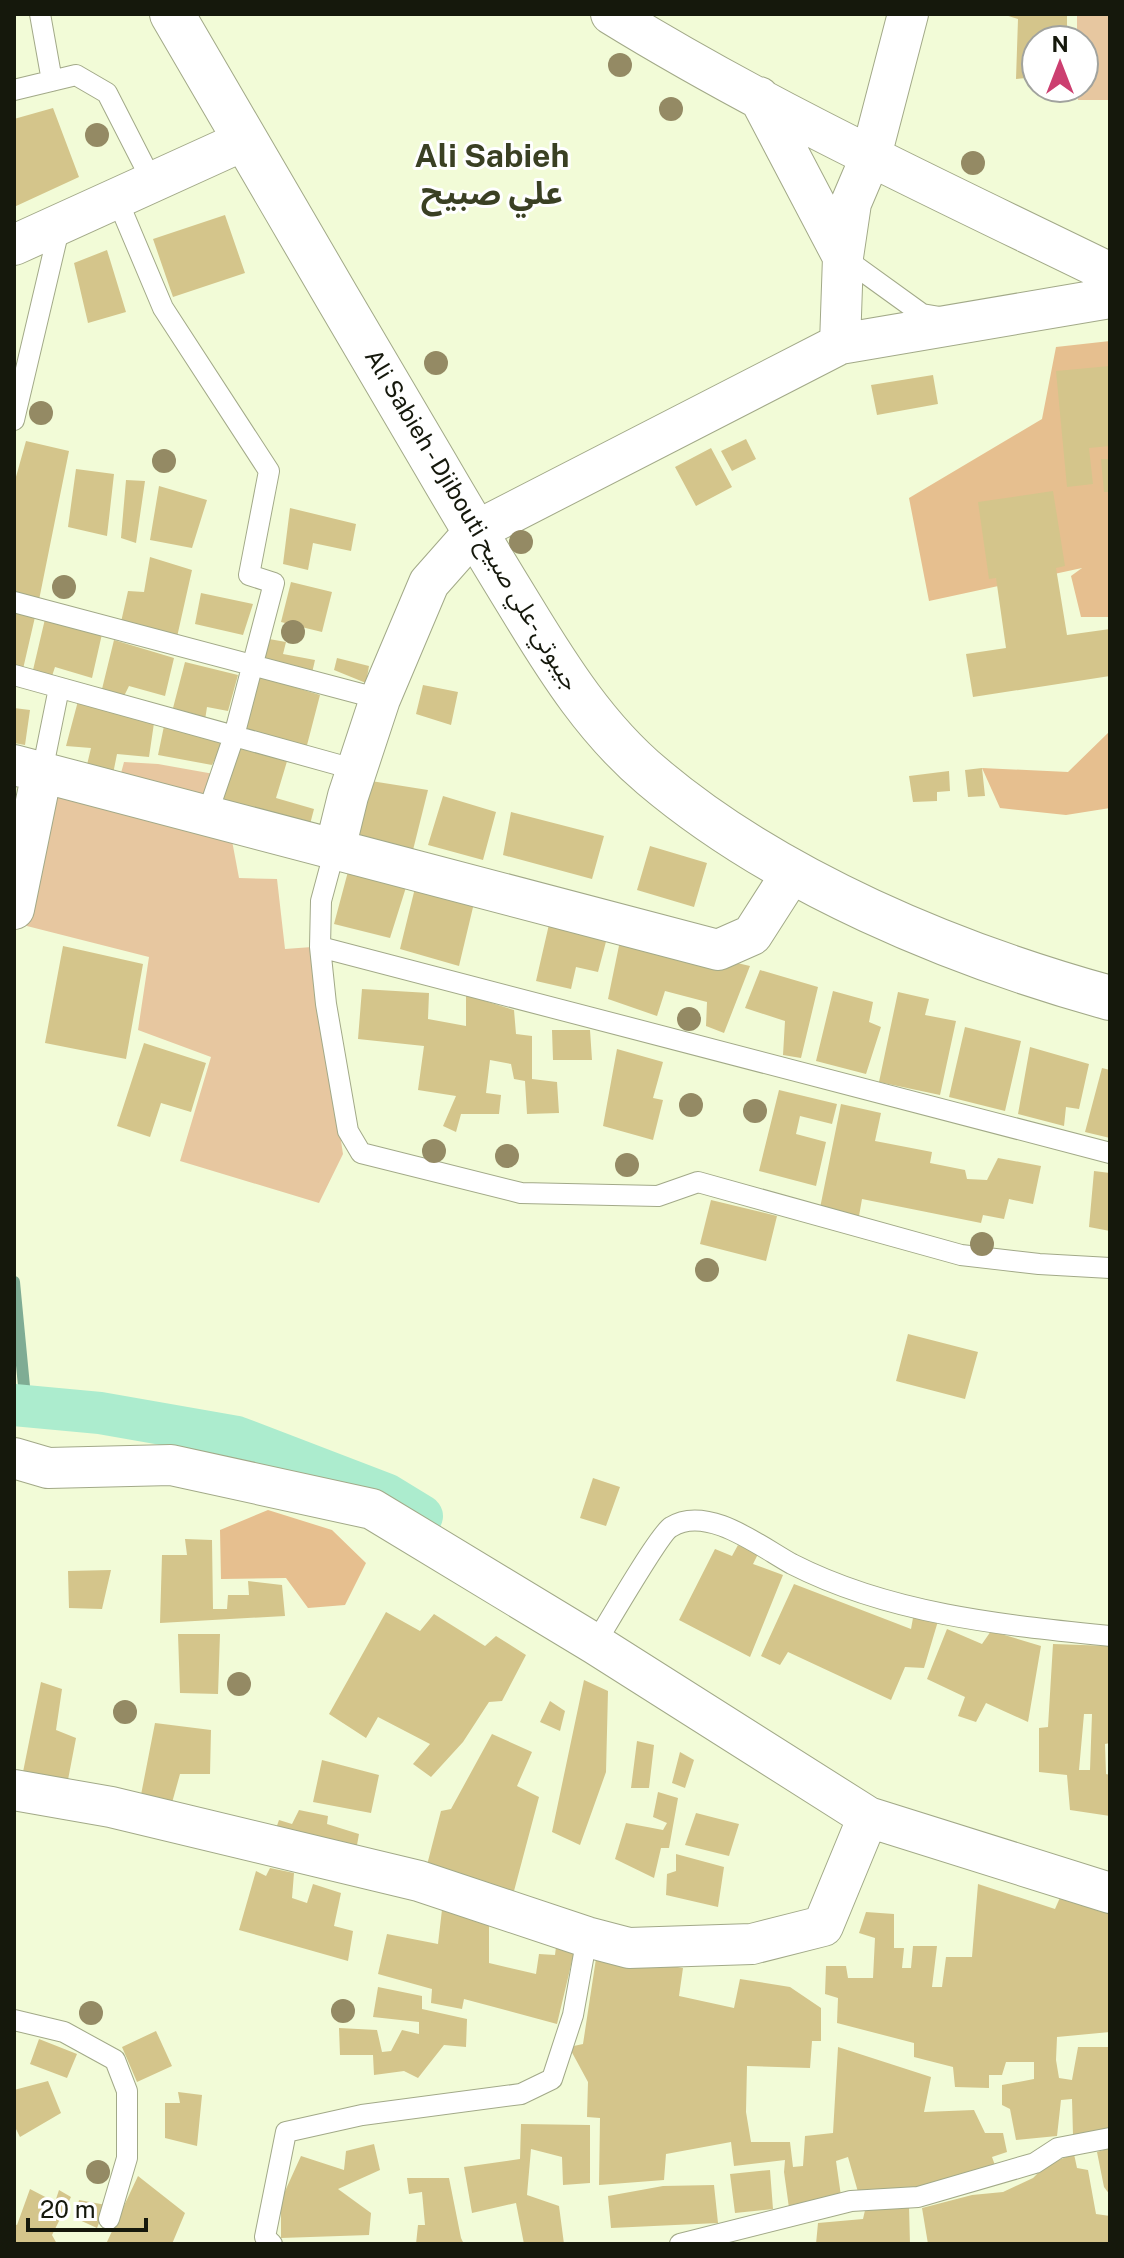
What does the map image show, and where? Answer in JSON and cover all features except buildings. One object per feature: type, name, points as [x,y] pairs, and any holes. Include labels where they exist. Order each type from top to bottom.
[{"type":"main road","name":"Ali Sabieh - Djibouti جيبوتي-علي صبيح","points":[[172,14],[474,532],[568,682],[606,731],[650,775],[699,813],[793,871],[855,903],[971,952],[1050,982],[1110,998]]},
{"type":"street","points":[[611,14],[667,49],[871,156],[1110,273]]},
{"type":"street","points":[[840,344],[843,257],[851,203],[871,156],[908,14]]},
{"type":"street","points":[[759,97],[843,257]]},
{"type":"street","points":[[14,245],[245,140]]},
{"type":"street","points":[[335,849],[380,699],[429,583],[474,532],[840,344],[1110,298]]},
{"type":"street","points":[[14,909],[28,769],[718,950],[752,935],[793,871]]},
{"type":"street","points":[[14,1458],[48,1468],[171,1465],[372,1509],[595,1644],[868,1817],[1110,1893]]},
{"type":"street","points":[[14,1790],[111,1807],[419,1881],[629,1948],[752,1944],[823,1926],[868,1817]]},
{"type":"lane","points":[[40,14],[52,81]]},
{"type":"lane","points":[[14,90],[76,75],[107,93],[163,308],[269,471],[249,575],[274,583],[234,736],[207,815]]},
{"type":"lane","points":[[14,420],[60,225]]},
{"type":"lane","points":[[843,257],[922,314],[970,322]]},
{"type":"lane","points":[[14,602],[380,699]]},
{"type":"lane","points":[[14,675],[357,770]]},
{"type":"lane","points":[[28,769],[59,688]]},
{"type":"lane","points":[[335,849],[321,901],[320,947],[326,1004],[348,1131],[361,1153],[521,1193],[658,1196],[698,1182],[961,1255],[1110,1268]]},
{"type":"lane","points":[[320,947],[1110,1153]]},
{"type":"lane","points":[[595,1644],[669,1527],[694,1519],[743,1534],[792,1564],[859,1592],[922,1610],[1041,1629],[1110,1636]]},
{"type":"lane","points":[[272,2244],[265,2237],[286,2132],[362,2115],[521,2094],[552,2079],[573,2015],[587,1937]]},
{"type":"lane","points":[[14,2020],[64,2032],[115,2060],[127,2091],[127,2158],[109,2219]]},
{"type":"lane","points":[[680,2244],[851,2201],[918,2197],[1035,2163],[1058,2148],[1110,2138]]},
{"type":"shaded area","points":[[1077,14],[1110,14],[1110,100],[1100,100],[1100,24],[1077,24]]},
{"type":"shaded area","points":[[1110,341],[1110,617],[1081,617],[1071,576],[1082,568],[929,601],[909,498],[1042,419],[1056,347]]},
{"type":"shaded area","points":[[1110,731],[1110,808],[1066,815],[1000,808],[982,768],[1068,772]]},
{"type":"shaded area","points":[[124,762],[158,764],[214,774],[230,830],[239,878],[277,879],[285,949],[312,947],[343,1154],[319,1203],[180,1161],[211,1057],[138,1030],[149,957],[19,924],[49,783],[114,799]]},
{"type":"shaded area","points":[[268,1510],[332,1530],[366,1563],[345,1605],[308,1608],[286,1578],[221,1579],[220,1530]]},
{"type":"waterway","points":[[14,1282],[26,1407]]},
{"type":"waterway","points":[[14,1405],[100,1413],[237,1437],[386,1494],[422,1516]]},
{"type":"district","name":"Ali Sabieh علي صبيح","points":[[492,174]]}]
